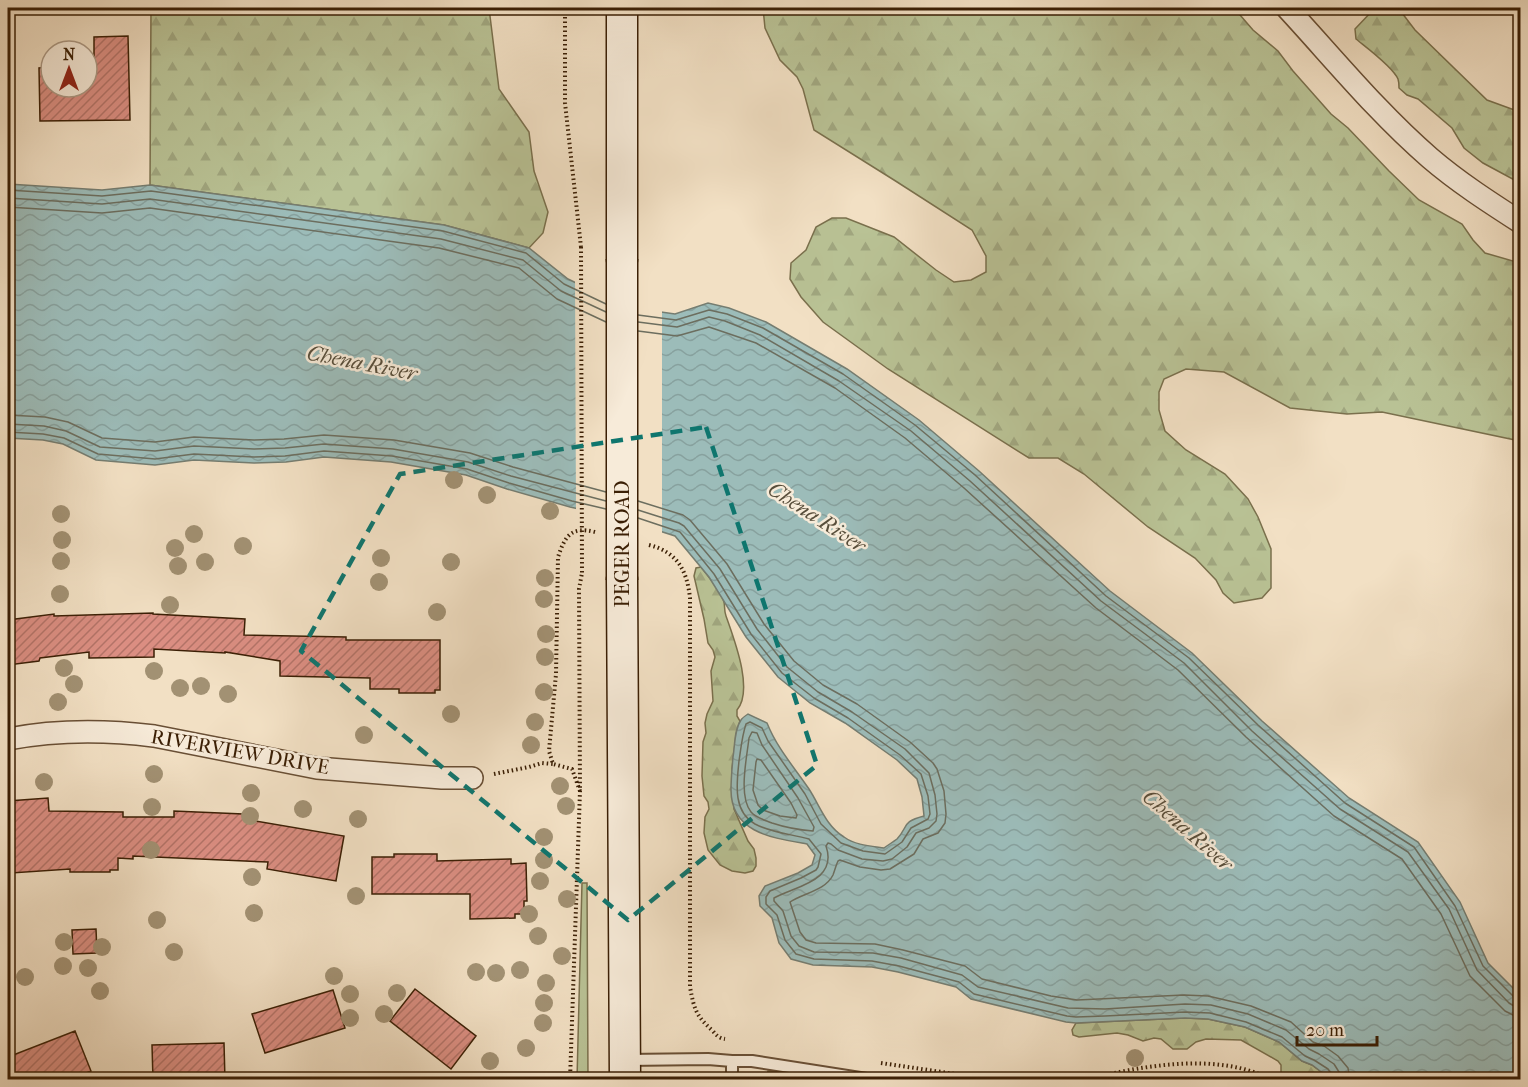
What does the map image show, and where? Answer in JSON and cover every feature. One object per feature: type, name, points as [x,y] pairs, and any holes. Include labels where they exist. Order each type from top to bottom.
[{"type":"main road","name":"PEGER ROAD","points":[[622,8],[624,1070]]},
{"type":"street","points":[[1287,8],[1391,122],[1430,158],[1474,192],[1521,222]]},
{"type":"street","name":"RIVERVIEW DRIVE","points":[[8,739],[68,732],[136,734],[317,768],[442,778],[472,778]]},
{"type":"lane","points":[[624,1070],[708,1059],[752,1061],[873,1080]]},
{"type":"lane","points":[[732,1061],[732,1080]]},
{"type":"path","points":[[565,8],[565,103],[581,247],[582,573],[579,589],[579,791],[570,1080]]},
{"type":"path","points":[[472,778],[542,763],[553,764]]},
{"type":"path","points":[[1084,1080],[1114,1072],[1176,1064],[1225,1065],[1272,1080]]},
{"type":"highlighted area","points":[[706,427],[817,765],[628,920],[301,651],[400,474]]},
{"type":"green space","points":[[151,8],[489,8],[499,89],[529,132],[534,171],[548,212],[543,233],[529,248],[444,225],[150,185]]},
{"type":"green space","points":[[763,8],[1234,8],[1253,30],[1278,51],[1331,114],[1348,128],[1419,200],[1462,224],[1485,253],[1520,263],[1520,441],[1382,412],[1347,414],[1290,408],[1224,372],[1186,369],[1164,379],[1159,392],[1159,410],[1165,431],[1186,450],[1225,474],[1248,499],[1271,549],[1271,588],[1262,598],[1234,603],[1195,558],[1148,527],[1084,474],[1058,458],[1029,458],[888,369],[823,322],[801,297],[790,279],[791,263],[806,250],[816,227],[832,218],[846,218],[894,237],[954,282],[971,280],[986,272],[986,256],[972,230],[814,130],[803,89],[797,77],[780,60],[765,28]]},
{"type":"green space","points":[[1374,9],[1399,9],[1415,30],[1487,100],[1520,112],[1520,183],[1483,163],[1464,148],[1452,128],[1418,99],[1407,95],[1399,88],[1398,79],[1391,69],[1356,39],[1355,29]]},
{"type":"green space","points":[[701,567],[722,598],[741,664],[744,690],[737,710],[740,721],[732,769],[734,809],[754,849],[756,858],[753,871],[745,873],[732,871],[720,865],[708,850],[704,833],[705,817],[709,809],[704,796],[702,776],[703,742],[707,714],[713,701],[711,671],[715,657],[708,643],[694,576],[696,568]]},
{"type":"green space","points":[[582,883],[587,883],[588,1080],[577,1079]]},
{"type":"green space","points":[[1208,1019],[1245,1027],[1279,1042],[1329,1079],[1286,1079],[1281,1075],[1281,1065],[1278,1061],[1241,1040],[1206,1039],[1196,1042],[1187,1049],[1173,1049],[1161,1039],[1143,1041],[1117,1033],[1079,1037],[1073,1035],[1072,1030],[1076,1023]]},
{"type":"green space","points":[[768,1071],[820,1079],[766,1079]]},
{"type":"water","name":"Chena River","points":[[8,184],[102,190],[150,185],[444,225],[529,248],[568,279],[626,307],[675,314],[708,303],[729,308],[766,322],[847,369],[919,420],[979,471],[1110,591],[1192,653],[1262,721],[1349,798],[1418,842],[1460,902],[1488,963],[1520,995],[1520,1079],[1329,1079],[1279,1042],[1245,1027],[1208,1019],[1185,1018],[1066,1022],[971,999],[956,987],[898,972],[872,967],[813,965],[791,959],[779,943],[772,918],[760,906],[759,896],[765,886],[812,865],[815,855],[807,844],[768,836],[756,831],[738,816],[733,804],[731,782],[736,733],[741,719],[748,714],[767,723],[781,749],[832,827],[848,840],[884,848],[897,839],[909,822],[924,816],[922,797],[917,779],[897,760],[845,723],[810,703],[778,677],[746,637],[709,577],[675,536],[619,518],[507,489],[466,475],[391,462],[324,457],[286,462],[194,460],[155,465],[96,460],[63,444],[43,440],[8,438]]},
{"type":"pier","points":[[575,279],[626,304],[662,309],[662,535],[576,511]]},
{"type":"building","points":[[128,36],[130,120],[40,121],[40,99],[99,99],[99,39],[94,39],[94,37]]},
{"type":"building","points":[[153,613],[245,619],[244,635],[346,637],[346,640],[440,640],[440,690],[435,690],[435,693],[399,693],[399,689],[370,689],[370,678],[280,676],[280,661],[225,652],[154,649],[154,657],[89,658],[89,652],[40,658],[39,661],[8,665],[8,620],[54,614],[54,616]]},
{"type":"building","points":[[48,798],[49,811],[123,812],[123,817],[174,817],[174,811],[243,814],[243,819],[344,836],[336,881],[267,869],[268,862],[133,856],[133,859],[118,858],[118,870],[110,870],[110,872],[70,872],[70,869],[11,873],[8,801]]},
{"type":"building","points":[[394,854],[437,854],[437,861],[511,859],[511,864],[526,863],[527,901],[524,901],[524,914],[515,914],[515,918],[470,919],[470,894],[372,894],[372,857],[394,857]]},
{"type":"building","points":[[96,929],[97,953],[73,954],[72,930]]},
{"type":"building","points":[[415,989],[476,1036],[451,1069],[390,1021]]},
{"type":"building","points":[[333,990],[345,1028],[265,1053],[252,1014]]},
{"type":"building","points":[[75,1031],[91,1071],[69,1080],[8,1080],[8,1057]]},
{"type":"building","points":[[224,1043],[225,1080],[153,1080],[152,1045]]}]
